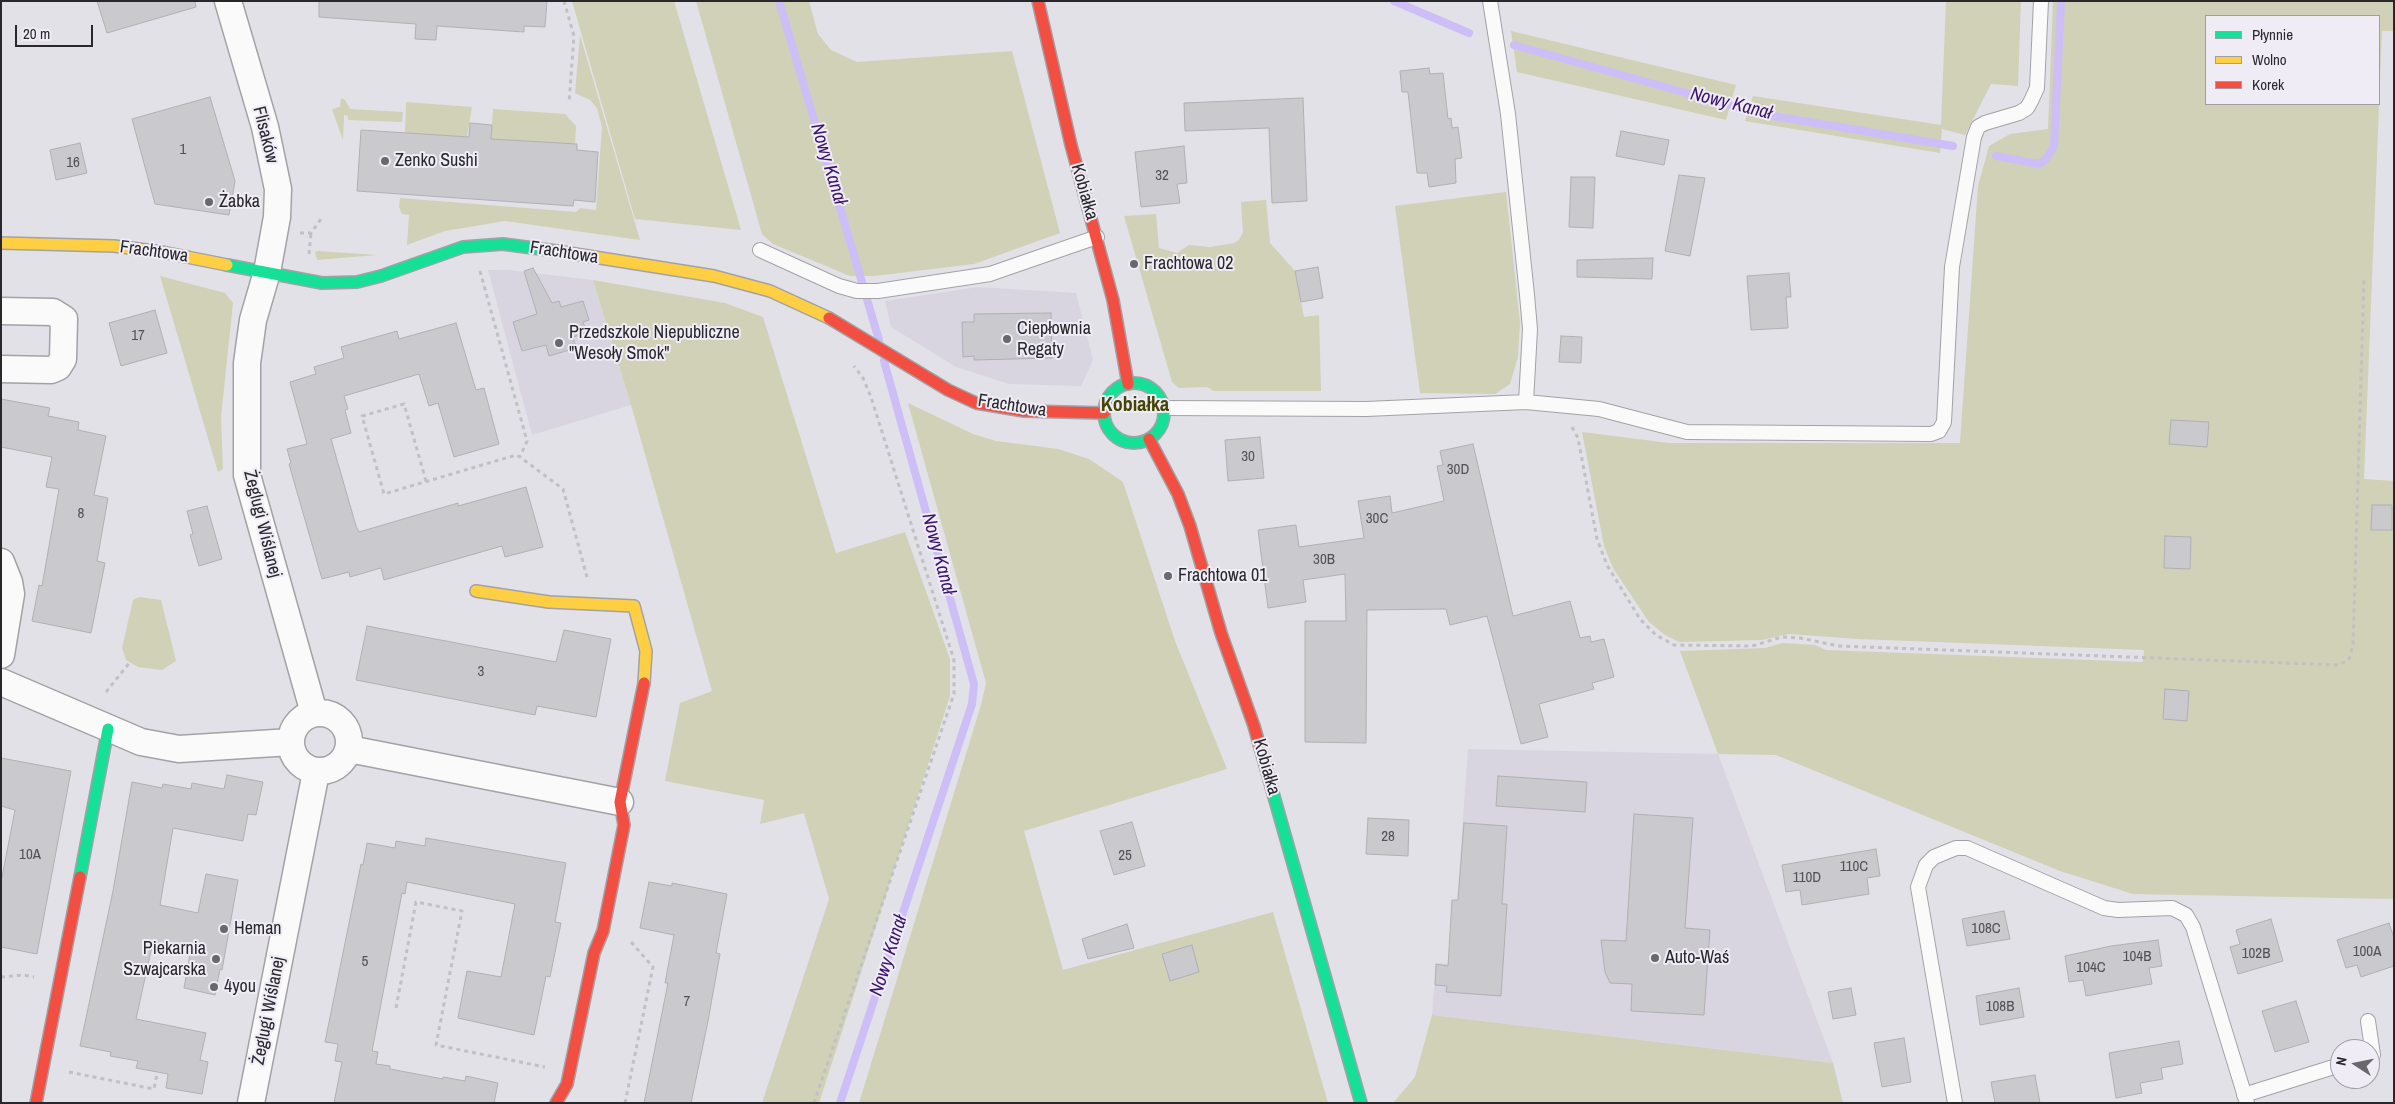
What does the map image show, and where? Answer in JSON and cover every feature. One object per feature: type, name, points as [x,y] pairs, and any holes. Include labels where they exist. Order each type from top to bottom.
[{"type":"street","name":"Flisaków","points":[[228,1],[265,128],[278,189],[277,217],[267,272]]},
{"type":"street","name":"Kobiałka","points":[[1038,1],[1071,145],[1114,300],[1128,384]]},
{"type":"street","name":"Frachtowa","points":[[1,244],[114,246],[162,252],[322,283],[357,282],[382,276],[463,248],[503,244],[714,276],[770,291],[825,316],[948,390],[989,406],[1024,411],[1104,413]]},
{"type":"street","name":"Żeglugi Wiślanej","points":[[267,272],[253,320],[247,363],[247,475],[314,714]]},
{"type":"street","points":[[1,311],[53,312],[64,319],[63,359],[58,367],[51,370],[1,369]]},
{"type":"street","points":[[1128,384],[1140,384],[1151,388],[1159,397],[1163,408],[1163,420],[1158,431],[1150,439],[1139,443],[1127,443],[1116,438],[1108,430],[1104,413],[1109,396],[1118,388],[1128,384]]},
{"type":"street","name":"Kobiałka","points":[[1150,439],[1178,494],[1190,526],[1221,633],[1254,726],[1361,1103]]},
{"type":"street","points":[[1,562],[9,582],[11,594],[1,655]]},
{"type":"street","points":[[476,591],[548,602],[634,606],[646,651],[646,672],[620,802],[624,825],[603,932],[594,953],[567,1084],[556,1103]]},
{"type":"street","points":[[1,682],[141,742],[179,749],[291,742]]},
{"type":"street","points":[[324,713],[341,722],[349,739],[349,749],[338,766],[329,771],[316,772],[302,766],[296,759],[291,742],[297,723],[314,714],[324,713]]},
{"type":"street","points":[[36,1103],[108,729]]},
{"type":"street","points":[[349,749],[620,802]]},
{"type":"street","name":"Żeglugi Wiślanej","points":[[251,1103],[316,772]]},
{"type":"lane","points":[[1490,1],[1508,114],[1530,328],[1526,402]]},
{"type":"lane","points":[[1163,408],[1366,409],[1526,402],[1599,409],[1687,432],[1931,434],[1939,431],[1944,422],[1952,267],[1974,137],[1978,127],[1985,123],[2028,108],[2037,88],[2041,1]]},
{"type":"lane","points":[[760,250],[839,286],[857,291],[878,291],[990,274],[1097,237]]},
{"type":"lane","points":[[1955,1103],[1918,888],[1920,876],[1926,865],[1934,857],[1956,848],[1967,848],[2104,908],[2118,910],[2172,908],[2186,915],[2193,927],[2245,1099],[2330,1069]]},
{"type":"lane","points":[[2368,1021],[2371,1039]]},
{"type":"path","points":[[564,1],[574,36],[568,103]]},
{"type":"path","points":[[305,258],[311,253],[311,233],[323,216]]},
{"type":"path","points":[[296,233],[311,233]]},
{"type":"path","points":[[480,272],[526,441],[520,457]]},
{"type":"path","points":[[1555,405],[1578,438],[1597,539],[1607,565],[1640,619],[1656,635],[1674,645],[1752,646],[1782,637],[1800,638],[1839,646],[2339,665],[2349,659],[2353,645],[2364,278]]},
{"type":"path","points":[[814,1103],[954,694],[954,660],[871,398],[863,378],[851,363]]},
{"type":"path","points":[[426,481],[404,404],[362,416],[384,494],[516,455],[520,457],[563,489],[587,582]]},
{"type":"path","points":[[106,692],[130,662]]},
{"type":"path","points":[[396,1008],[416,902],[462,911],[436,1045],[546,1067]]},
{"type":"path","points":[[625,1103],[652,967],[631,942]]},
{"type":"path","points":[[1,976],[23,975],[37,977]]},
{"type":"path","points":[[65,1071],[154,1089],[157,1074]]},
{"type":"shaded area","name":"Przedszkole Niepubliczne \"Wesoły Smok\"","points":[[488,270],[509,270],[593,280],[631,405],[532,435]]},
{"type":"shaded area","points":[[978,287],[1076,293],[1093,360],[1081,386],[1009,384],[956,367],[891,327],[885,301]]},
{"type":"shaded area","points":[[1468,749],[1718,754],[1833,1063],[1432,1015],[1436,963],[1448,964],[1457,901]]},
{"type":"green space","points":[[572,1],[674,1],[741,230],[635,219]]},
{"type":"green space","points":[[696,1],[809,1],[818,34],[831,50],[857,62],[1012,51],[1060,233],[974,264],[874,276],[850,276],[773,244],[762,234]]},
{"type":"green space","points":[[1946,1],[2021,1],[2018,86],[1991,84],[1965,135],[1942,129],[1940,153],[1745,121],[1753,96],[1941,125]]},
{"type":"green space","points":[[2053,1],[2394,1],[2394,31],[2382,31],[2380,81],[2380,15],[2205,15],[2205,105],[2379,105],[2364,479],[2394,481],[2394,899],[2133,894],[2060,871],[1776,755],[1718,754],[1680,651],[1765,648],[1783,643],[1815,645],[1826,650],[2143,662],[2144,650],[1858,639],[1789,634],[1762,640],[1679,642],[1665,635],[1649,622],[1613,568],[1604,546],[1582,432],[1669,443],[1960,443],[1978,186],[1989,146],[2010,134],[2048,129]]},
{"type":"green space","points":[[1511,31],[1736,85],[1726,120],[1517,72]]},
{"type":"green space","points":[[580,35],[640,240],[505,221],[445,231],[407,245],[409,215],[402,214],[399,207],[400,198],[576,212],[580,208],[596,210],[602,127],[597,108],[590,100],[575,93]]},
{"type":"green space","points":[[341,98],[345,100],[350,109],[403,112],[402,122],[348,120],[348,116],[344,115],[343,140],[332,109],[340,107]]},
{"type":"green space","points":[[406,102],[472,107],[467,137],[405,133]]},
{"type":"green space","points":[[493,109],[565,114],[576,126],[575,144],[491,139]]},
{"type":"green space","points":[[1506,192],[1520,323],[1518,357],[1510,384],[1495,394],[1420,393],[1395,206]]},
{"type":"green space","points":[[1266,200],[1270,243],[1295,271],[1304,317],[1319,315],[1321,391],[1214,391],[1207,387],[1179,388],[1172,382],[1124,216],[1156,214],[1159,248],[1177,253],[1189,245],[1210,247],[1234,243],[1239,240],[1243,232],[1241,202]]},
{"type":"green space","points":[[315,252],[377,255],[317,260]]},
{"type":"green space","points":[[160,276],[225,293],[233,303],[221,417],[223,469],[218,472]]},
{"type":"green space","points":[[593,280],[725,303],[763,317],[836,553],[905,532],[950,659],[950,696],[819,1103],[762,1103],[829,899],[804,813],[760,824],[764,800],[665,781],[680,703],[712,691],[631,405]]},
{"type":"green space","points":[[908,403],[973,434],[996,441],[1058,449],[1089,459],[1123,482],[1175,641],[1227,769],[1024,831],[1063,970],[1273,912],[1328,1103],[859,1103],[981,705],[986,683]]},
{"type":"green space","points":[[139,597],[161,600],[176,661],[162,670],[138,667],[126,660],[122,648],[133,600]]},
{"type":"green space","points":[[1432,1015],[1833,1063],[1843,1103],[1393,1103],[1415,1077]]},
{"type":"building","points":[[97,1],[195,1],[196,7],[107,33]]},
{"type":"building","points":[[319,1],[547,1],[545,27],[524,26],[524,32],[437,26],[436,40],[415,39],[416,24],[319,17]]},
{"type":"building","points":[[1429,68],[1430,74],[1443,73],[1448,119],[1451,118],[1452,128],[1458,127],[1462,158],[1455,159],[1456,183],[1429,187],[1427,173],[1417,173],[1408,92],[1402,92],[1400,71]]},
{"type":"building","points":[[210,97],[235,181],[229,215],[155,204],[132,119]]},
{"type":"building","points":[[1303,98],[1307,201],[1272,203],[1269,128],[1185,131],[1184,103]]},
{"type":"building","points":[[470,123],[492,125],[491,139],[577,144],[577,150],[598,152],[595,202],[574,200],[573,206],[357,191],[361,130],[469,137]]},
{"type":"building","points":[[1621,131],[1669,140],[1664,165],[1616,156]]},
{"type":"building","points":[[80,143],[87,173],[56,180],[50,150]]},
{"type":"building","points":[[1184,146],[1187,183],[1177,184],[1180,203],[1141,207],[1135,152]]},
{"type":"building","points":[[1679,175],[1705,178],[1690,256],[1665,251]]},
{"type":"building","points":[[1571,177],[1595,177],[1593,228],[1569,227]]},
{"type":"building","points":[[1653,258],[1652,279],[1577,277],[1577,260]]},
{"type":"building","points":[[1318,267],[1323,298],[1301,302],[1295,271]]},
{"type":"building","points":[[533,268],[552,303],[559,301],[561,307],[583,301],[589,320],[583,322],[587,333],[573,337],[576,348],[549,356],[546,345],[522,351],[513,322],[537,314],[524,271]]},
{"type":"building","points":[[1789,273],[1791,297],[1786,297],[1788,328],[1751,330],[1747,276]]},
{"type":"building","points":[[155,310],[167,353],[121,366],[109,323]]},
{"type":"building","name":"Ciepłownia Regaty","points":[[1051,313],[1052,358],[974,360],[974,356],[963,357],[962,322],[974,322],[974,314]]},
{"type":"building","points":[[456,323],[476,390],[484,388],[499,444],[454,457],[438,403],[429,406],[419,374],[344,396],[348,409],[345,410],[351,433],[331,439],[356,526],[359,532],[458,503],[458,506],[526,487],[543,547],[505,557],[502,546],[384,580],[381,568],[350,577],[349,572],[322,579],[289,464],[291,463],[287,449],[307,444],[290,382],[316,374],[314,367],[344,358],[341,347],[397,331],[399,339]]},
{"type":"building","points":[[1561,336],[1582,337],[1581,363],[1559,362]]},
{"type":"building","points":[[1,399],[50,408],[48,416],[79,422],[78,430],[106,436],[94,495],[108,498],[97,561],[105,563],[91,633],[32,621],[39,585],[42,586],[59,489],[46,487],[52,457],[1,447]]},
{"type":"building","points":[[2171,420],[2209,422],[2207,447],[2169,444]]},
{"type":"building","points":[[1260,437],[1264,478],[1228,481],[1225,440]]},
{"type":"building","points":[[1473,444],[1513,616],[1570,601],[1580,638],[1590,636],[1591,642],[1604,639],[1614,677],[1592,683],[1594,689],[1539,704],[1548,737],[1521,744],[1487,616],[1450,625],[1446,609],[1367,610],[1366,743],[1305,742],[1305,621],[1346,621],[1345,574],[1303,580],[1306,602],[1268,608],[1258,530],[1296,525],[1299,547],[1364,538],[1358,501],[1390,496],[1392,513],[1444,501],[1437,466],[1443,465],[1440,451]]},
{"type":"building","points":[[2372,505],[2392,505],[2392,530],[2371,530]]},
{"type":"building","points":[[207,506],[222,559],[199,566],[190,535],[193,534],[187,511]]},
{"type":"building","points":[[2165,536],[2191,537],[2190,569],[2164,568]]},
{"type":"building","points":[[367,626],[556,662],[564,630],[611,639],[596,717],[537,706],[535,715],[356,680]]},
{"type":"building","points":[[2165,689],[2189,691],[2187,721],[2163,719]]},
{"type":"building","points":[[1,758],[71,771],[37,954],[1,947],[1,882],[15,810],[1,806]]},
{"type":"building","points":[[227,775],[263,782],[256,815],[248,814],[243,841],[173,828],[160,905],[198,913],[206,874],[238,880],[222,970],[220,969],[215,995],[184,988],[191,949],[153,942],[136,1019],[206,1033],[200,1060],[208,1062],[202,1094],[166,1088],[168,1074],[136,1068],[138,1061],[110,1056],[111,1052],[80,1046],[113,891],[132,782],[162,788],[163,784],[191,789],[192,783],[224,789]]},
{"type":"building","points":[[1498,776],[1587,782],[1585,812],[1496,806]]},
{"type":"building","points":[[1634,814],[1693,818],[1685,928],[1710,930],[1704,1015],[1631,1011],[1632,984],[1610,983],[1605,972],[1601,940],[1626,941]]},
{"type":"building","points":[[1368,818],[1409,820],[1408,856],[1366,854]]},
{"type":"building","points":[[1132,822],[1145,866],[1114,875],[1100,831]]},
{"type":"building","points":[[1464,823],[1507,826],[1502,904],[1507,904],[1501,996],[1446,992],[1447,986],[1435,985],[1436,964],[1448,966],[1452,900],[1458,900]]},
{"type":"building","points":[[426,838],[566,863],[555,922],[561,923],[550,977],[546,976],[534,1035],[458,1018],[467,971],[501,977],[515,904],[407,882],[405,894],[402,893],[372,1051],[378,1052],[376,1064],[390,1066],[390,1069],[443,1079],[443,1077],[465,1081],[466,1076],[498,1083],[494,1103],[334,1103],[342,1062],[335,1061],[338,1044],[325,1042],[361,864],[363,865],[367,843],[395,848],[396,841],[425,846]]},
{"type":"building","points":[[1876,849],[1880,876],[1867,878],[1869,894],[1802,905],[1800,890],[1786,892],[1782,865]]},
{"type":"building","points":[[649,882],[672,886],[672,883],[727,894],[716,953],[720,954],[691,1103],[644,1103],[668,983],[665,983],[674,935],[640,928]]},
{"type":"building","points":[[2004,911],[2010,939],[1967,946],[1962,919]]},
{"type":"building","points":[[2271,919],[2283,961],[2238,974],[2230,947],[2240,944],[2236,930]]},
{"type":"building","points":[[2389,923],[2394,938],[2394,966],[2361,977],[2357,965],[2346,968],[2337,940]]},
{"type":"building","points":[[1127,924],[1134,948],[1088,959],[1082,939]]},
{"type":"building","points":[[2158,940],[2162,966],[2149,968],[2152,984],[2086,996],[2083,980],[2069,982],[2065,956],[2111,946]]},
{"type":"building","points":[[1192,945],[1199,972],[1170,981],[1162,954]]},
{"type":"building","points":[[1851,988],[1856,1015],[1833,1019],[1828,992]]},
{"type":"building","points":[[2019,988],[2024,1017],[1980,1025],[1976,996]]},
{"type":"building","points":[[2296,1001],[2309,1042],[2275,1052],[2262,1011]]},
{"type":"building","points":[[1904,1038],[1911,1082],[1882,1087],[1874,1043]]},
{"type":"building","points":[[2179,1041],[2183,1064],[2161,1068],[2163,1079],[2140,1083],[2142,1093],[2116,1098],[2109,1053]]},
{"type":"building","points":[[2035,1075],[2040,1103],[1995,1103],[1991,1082]]},
{"type":"waterway","name":"Nowy Kanał","points":[[779,1],[879,340]]},
{"type":"waterway","name":"Nowy Kanał","points":[[1394,1],[1469,33]]},
{"type":"waterway","name":"Nowy Kanał","points":[[1996,156],[2039,164],[2046,159],[2054,146],[2061,1]]},
{"type":"waterway","name":"Nowy Kanał","points":[[1514,45],[1762,114],[1953,146]]},
{"type":"waterway","name":"Nowy Kanał","points":[[840,1103],[972,704],[974,684],[884,361]]},
{"type":"traffic: fast","points":[[227,265],[322,283],[357,282],[381,276],[463,247],[503,244],[556,251]]},
{"type":"traffic: fast","points":[[1134,383],[1151,388],[1159,396],[1164,413],[1159,430],[1151,438],[1134,443],[1117,438],[1109,430],[1104,413],[1109,396],[1117,388],[1134,383]]},
{"type":"traffic: fast","points":[[80,877],[108,729]]},
{"type":"traffic: fast","points":[[1271,786],[1361,1103]]},
{"type":"traffic: slow","points":[[1,243],[114,246],[162,252],[227,265]]},
{"type":"traffic: slow","points":[[556,251],[714,276],[770,291],[829,318]]},
{"type":"traffic: slow","points":[[476,591],[549,602],[634,606],[646,651],[644,683]]},
{"type":"traffic: jam","points":[[1038,1],[1071,145],[1113,300],[1128,384]]},
{"type":"traffic: jam","points":[[829,318],[948,390],[976,403],[1024,411],[1104,413]]},
{"type":"traffic: jam","points":[[1149,439],[1178,494],[1190,526],[1221,633],[1254,726],[1271,786]]},
{"type":"traffic: jam","points":[[556,1103],[567,1084],[594,953],[603,931],[624,825],[620,802],[644,683]]},
{"type":"traffic: jam","points":[[36,1103],[80,877]]},
{"type":"place","name":"Zenko Sushi","points":[[385,161]]},
{"type":"place","name":"Żabka","points":[[209,202]]},
{"type":"place","name":"Frachtowa 02","points":[[1134,264]]},
{"type":"place","name":"Ciepłownia Regaty","points":[[1007,339]]},
{"type":"place","name":"Przedszkole Niepubliczne \"Wesoły Smok\"","points":[[559,343]]},
{"type":"place","name":"Frachtowa 01","points":[[1168,576]]},
{"type":"place","name":"Heman","points":[[224,929]]},
{"type":"place","name":"Auto-Waś","points":[[1655,958]]},
{"type":"place","name":"Piekarnia Szwajcarska","points":[[216,959]]},
{"type":"place","name":"4you","points":[[214,987]]},
{"type":"district","name":"Kobiałka","points":[[1135,406]]}]
